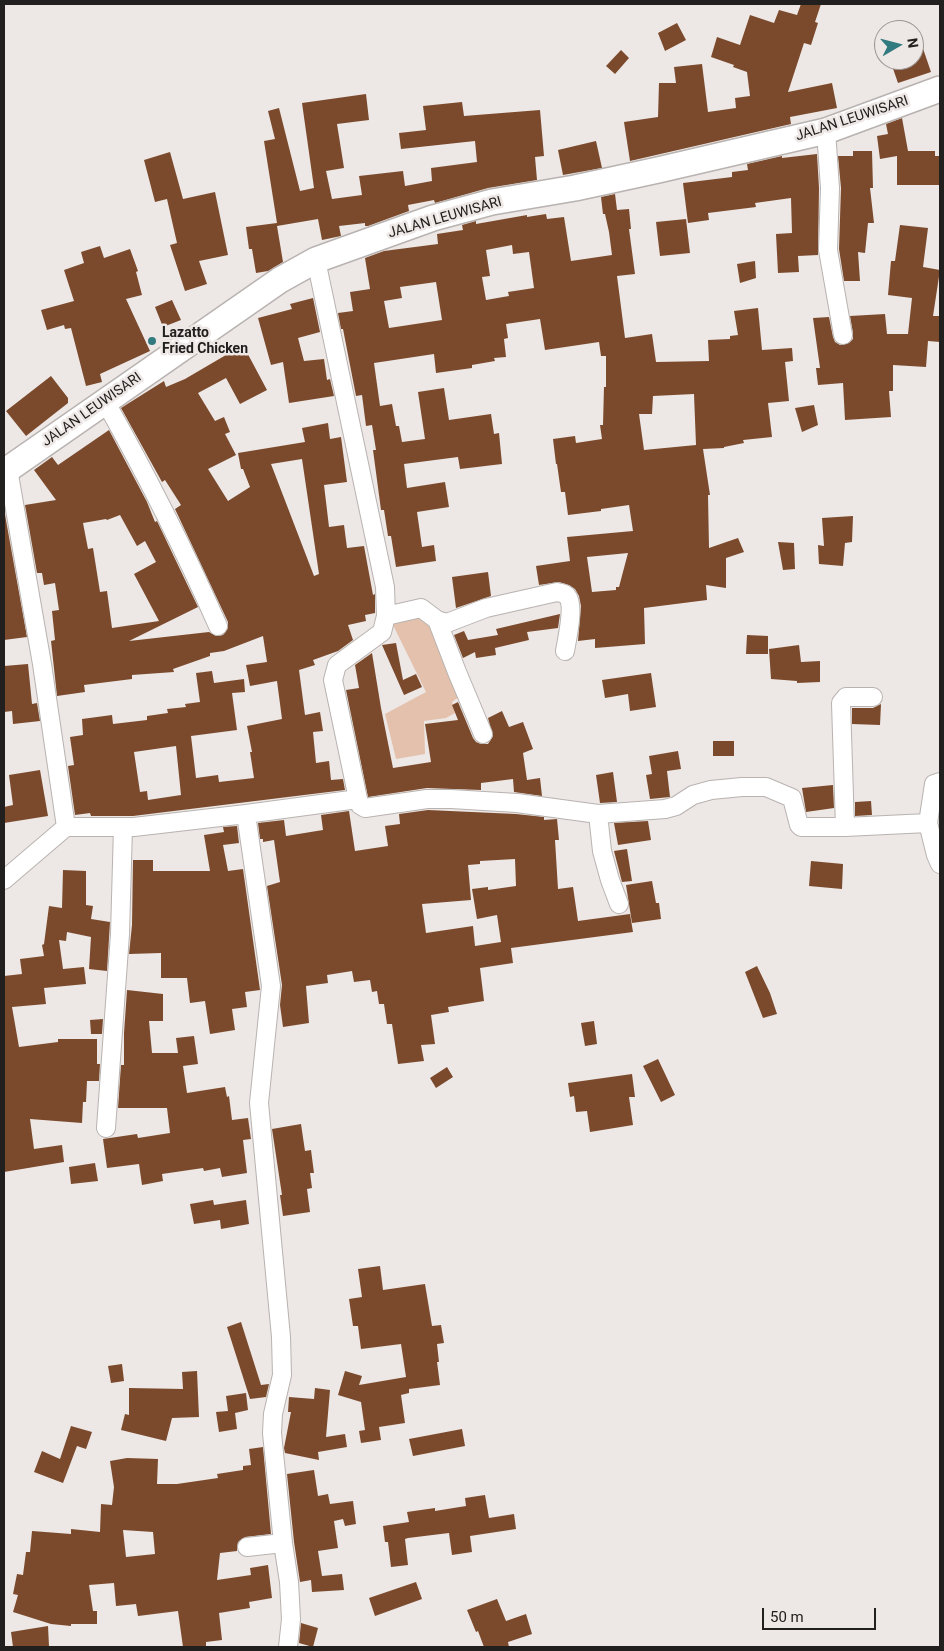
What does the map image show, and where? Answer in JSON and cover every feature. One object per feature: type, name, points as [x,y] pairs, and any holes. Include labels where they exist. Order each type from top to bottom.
[{"type":"main road","name":"JALAN LEUWISARI","points":[[6,470],[280,280],[316,260],[433,218],[492,202],[575,188],[826,131],[940,89]]},
{"type":"street","points":[[826,131],[830,188],[828,250],[843,335]]},
{"type":"street","points":[[316,260],[385,587],[386,616],[382,632],[337,665],[334,680],[360,805],[365,808],[427,799],[451,799],[517,803],[598,814],[664,809],[676,806],[693,795],[711,790],[766,787],[792,798],[798,825],[801,827],[928,823]]},
{"type":"street","points":[[105,401],[131,447],[190,564],[218,626]]},
{"type":"street","points":[[6,470],[42,664],[66,827]]},
{"type":"street","points":[[386,616],[421,608],[437,620],[452,622],[486,608],[556,592],[564,593],[571,605],[565,651]]},
{"type":"street","points":[[437,620],[483,734]]},
{"type":"street","points":[[845,827],[840,703],[846,697],[873,697]]},
{"type":"street","points":[[940,782],[934,784],[928,823],[940,864]]},
{"type":"street","points":[[4,880],[66,827],[124,827],[246,814],[358,799]]},
{"type":"street","points":[[246,814],[271,986],[259,1103],[281,1337],[282,1375],[273,1414],[272,1433],[283,1543],[289,1582],[291,1619],[288,1647]]},
{"type":"street","points":[[598,814],[602,851],[610,880],[620,904]]},
{"type":"street","points":[[106,1128],[120,934],[124,827]]},
{"type":"street","points":[[247,1547],[283,1543]]},
{"type":"shaded area","points":[[424,615],[464,693],[452,702],[455,713],[446,718],[424,721],[425,754],[396,759],[385,714],[426,692],[393,625],[395,619]]},
{"type":"building","points":[[801,4],[821,4],[815,22],[818,23],[811,45],[804,43],[788,92],[832,83],[837,108],[790,117],[791,124],[630,161],[624,122],[658,117],[659,83],[676,83],[674,67],[702,64],[708,112],[736,108],[735,98],[750,96],[747,72],[711,57],[717,37],[740,45],[750,15],[774,23],[779,10],[797,15]]},
{"type":"building","points":[[677,23],[686,40],[665,51],[658,33]]},
{"type":"building","points":[[621,50],[629,58],[615,74],[606,66]]},
{"type":"building","points":[[924,51],[931,72],[898,83],[893,70],[924,70]]},
{"type":"building","points":[[366,94],[369,120],[337,124],[344,168],[326,171],[332,199],[362,195],[359,176],[403,171],[405,186],[432,181],[431,168],[477,162],[475,141],[401,149],[399,133],[426,130],[423,106],[462,102],[464,116],[540,110],[544,156],[535,157],[537,180],[488,188],[435,203],[434,200],[408,205],[409,211],[368,226],[365,226],[365,223],[339,226],[341,236],[322,240],[318,219],[277,226],[283,262],[268,271],[256,273],[252,249],[249,249],[246,227],[277,223],[264,141],[275,139],[268,111],[279,108],[300,191],[314,188],[302,103]]},
{"type":"building","points":[[902,118],[908,151],[935,151],[935,156],[940,156],[940,185],[897,185],[897,156],[880,159],[877,136],[888,134],[886,124]]},
{"type":"building","points":[[596,141],[602,168],[563,175],[558,150]]},
{"type":"building","points":[[853,151],[872,151],[873,188],[870,188],[874,223],[868,223],[865,253],[858,252],[860,281],[844,281],[839,249],[841,188],[838,156],[853,156]]},
{"type":"building","points":[[170,152],[183,199],[215,192],[228,255],[199,261],[207,284],[185,291],[170,245],[177,243],[167,199],[155,202],[144,160]]},
{"type":"building","points":[[817,154],[819,188],[818,255],[798,256],[799,272],[778,273],[776,234],[792,233],[791,198],[755,203],[756,207],[708,213],[709,220],[688,223],[683,183],[732,177],[732,172],[748,170],[747,164],[782,156],[782,158]]},
{"type":"building","points":[[615,194],[617,210],[629,209],[631,229],[629,229],[635,274],[617,276],[625,338],[652,334],[656,362],[709,361],[708,340],[730,339],[730,336],[738,335],[734,311],[758,308],[762,350],[792,348],[793,361],[785,362],[789,401],[768,403],[772,437],[743,440],[744,443],[724,448],[703,449],[710,495],[708,495],[709,548],[738,538],[744,552],[726,558],[726,588],[706,585],[707,600],[644,608],[645,644],[595,648],[595,639],[578,641],[581,606],[575,589],[559,582],[539,585],[536,566],[570,561],[567,537],[633,531],[629,505],[568,515],[565,492],[561,492],[553,439],[575,436],[576,443],[602,439],[600,425],[603,425],[606,356],[601,356],[599,342],[545,350],[540,319],[506,324],[508,338],[504,339],[506,357],[494,358],[495,361],[472,365],[472,368],[436,373],[434,354],[374,363],[380,406],[392,404],[396,426],[399,426],[402,442],[425,439],[418,392],[444,388],[449,420],[491,414],[494,434],[499,433],[502,464],[460,469],[458,457],[404,464],[407,488],[445,482],[449,507],[417,512],[422,547],[434,545],[436,561],[396,567],[391,536],[388,536],[384,510],[381,510],[373,450],[376,450],[372,425],[366,426],[362,395],[356,396],[338,313],[353,311],[350,292],[370,289],[365,258],[384,251],[438,244],[437,234],[463,230],[462,225],[476,221],[476,224],[527,215],[527,217],[546,214],[547,219],[564,217],[571,261],[612,255],[601,197]],"holes":[[[512,245],[513,254],[529,252],[534,288],[508,292],[509,296],[486,300],[482,277],[490,276],[486,250]],[[436,282],[442,320],[389,328],[384,301],[402,298],[400,287]],[[694,394],[696,445],[644,450],[639,414],[652,414],[653,396]],[[628,553],[619,587],[616,587],[616,590],[592,592],[587,557]]]},
{"type":"building","points":[[686,219],[690,253],[660,256],[656,222]]},
{"type":"building","points":[[900,225],[928,228],[923,267],[940,270],[933,316],[940,316],[940,342],[928,341],[926,367],[893,365],[893,391],[889,391],[891,417],[845,420],[843,383],[818,385],[816,368],[820,368],[813,318],[829,317],[833,337],[835,342],[840,345],[849,343],[853,339],[850,316],[885,314],[887,334],[908,334],[912,298],[888,295],[891,261],[895,261]]},
{"type":"building","points":[[100,246],[104,258],[130,249],[138,271],[136,272],[142,295],[126,299],[150,351],[100,374],[102,382],[86,386],[71,328],[65,329],[64,325],[47,330],[41,310],[74,301],[64,270],[84,263],[81,252]]},
{"type":"building","points":[[755,261],[756,278],[740,283],[737,264]]},
{"type":"building","points":[[313,298],[320,332],[298,338],[304,361],[324,359],[327,380],[330,379],[334,396],[289,403],[283,362],[271,365],[258,318],[292,309],[290,304]]},
{"type":"building","points":[[172,300],[181,320],[163,327],[155,307]]},
{"type":"building","points":[[243,345],[267,390],[240,404],[226,378],[198,393],[215,421],[224,417],[230,432],[225,434],[236,455],[208,469],[228,501],[250,487],[243,469],[241,469],[238,453],[305,442],[302,428],[328,423],[330,439],[341,437],[347,482],[324,485],[329,527],[344,525],[347,548],[364,546],[373,595],[375,594],[375,613],[365,615],[366,621],[348,625],[353,640],[338,651],[313,660],[315,665],[299,670],[305,715],[320,712],[323,731],[313,732],[316,763],[329,761],[331,780],[343,779],[345,790],[133,816],[91,816],[90,813],[75,815],[68,766],[74,765],[70,737],[83,735],[82,719],[112,715],[113,724],[147,720],[147,716],[168,713],[167,709],[186,707],[185,704],[200,702],[196,673],[212,671],[214,683],[244,679],[245,692],[232,693],[237,730],[191,736],[196,778],[218,775],[219,782],[254,778],[247,726],[282,719],[277,681],[250,686],[246,665],[267,662],[263,636],[224,651],[210,653],[210,656],[173,669],[174,672],[132,675],[132,679],[84,685],[85,692],[57,696],[51,641],[55,640],[52,611],[59,610],[55,583],[44,585],[42,573],[37,573],[25,505],[56,500],[34,470],[52,457],[58,465],[109,430],[147,502],[155,522],[157,521],[198,607],[129,641],[209,632],[216,636],[223,635],[228,628],[228,622],[175,509],[181,505],[165,480],[162,482],[121,408],[164,381],[166,387],[185,379]],"holes":[[[302,459],[319,574],[314,576],[271,464]],[[120,515],[137,546],[145,541],[156,562],[134,574],[159,621],[112,628],[107,591],[100,592],[93,548],[88,549],[83,523],[107,520]],[[176,746],[181,795],[148,800],[147,791],[140,792],[134,752]]]},
{"type":"building","points":[[51,376],[68,398],[68,403],[26,436],[6,411]]},
{"type":"building","points":[[814,405],[818,425],[802,432],[795,408]]},
{"type":"building","points":[[4,509],[27,637],[4,640]]},
{"type":"building","points":[[853,516],[852,542],[845,543],[843,566],[819,564],[818,545],[824,546],[822,518]]},
{"type":"building","points":[[778,542],[794,543],[795,569],[783,570]]},
{"type":"building","points":[[488,572],[491,596],[456,608],[452,577]]},
{"type":"building","points":[[560,614],[558,628],[527,632],[529,640],[495,648],[496,655],[476,658],[475,652],[463,658],[454,635],[464,631],[468,640],[498,635],[496,629]]},
{"type":"building","points":[[747,635],[768,636],[768,654],[746,654]]},
{"type":"building","points":[[396,643],[403,680],[416,674],[422,687],[404,695],[382,645]]},
{"type":"building","points":[[799,645],[801,662],[820,661],[820,682],[797,683],[797,681],[771,679],[769,649]]},
{"type":"building","points":[[372,653],[393,768],[431,762],[425,724],[458,720],[452,705],[458,702],[473,738],[481,744],[488,744],[493,736],[488,718],[502,711],[509,727],[523,722],[533,749],[523,753],[527,780],[540,778],[542,796],[514,792],[513,779],[481,783],[481,790],[427,788],[368,797],[346,690],[359,688],[355,665]]},
{"type":"building","points":[[28,664],[32,704],[37,703],[40,721],[13,724],[12,711],[4,712],[4,666]]},
{"type":"building","points":[[651,673],[656,707],[630,711],[628,694],[605,698],[602,680]]},
{"type":"building","points":[[881,704],[880,725],[852,724],[852,708],[873,708]]},
{"type":"building","points":[[713,741],[734,741],[734,756],[713,756]]},
{"type":"building","points":[[678,751],[681,769],[667,771],[670,797],[650,799],[646,775],[652,774],[649,756]]},
{"type":"building","points":[[40,770],[48,816],[4,823],[4,807],[13,805],[9,775]]},
{"type":"building","points":[[613,772],[617,802],[600,803],[596,775]]},
{"type":"building","points":[[833,785],[834,808],[806,812],[802,788]]},
{"type":"building","points":[[871,801],[872,815],[855,816],[855,802]]},
{"type":"building","points":[[428,810],[516,814],[544,817],[544,820],[557,819],[559,840],[555,840],[558,889],[573,887],[578,921],[630,914],[633,932],[511,948],[513,963],[480,968],[484,1001],[448,1007],[449,1012],[431,1015],[435,1044],[421,1045],[424,1061],[398,1064],[392,1024],[387,1024],[384,1004],[379,1004],[377,991],[372,992],[370,980],[354,982],[352,971],[327,975],[328,983],[306,986],[309,1023],[283,1027],[280,1005],[282,985],[267,886],[280,882],[274,840],[263,842],[263,839],[260,839],[258,823],[284,820],[286,836],[323,830],[321,815],[349,811],[355,851],[388,846],[385,826],[400,824],[399,814]],"holes":[[[515,859],[516,886],[488,890],[488,887],[472,889],[477,919],[497,915],[501,942],[475,946],[473,926],[426,933],[422,904],[471,900],[468,865],[480,864],[480,861]]]},
{"type":"building","points":[[648,821],[651,840],[618,845],[614,823]]},
{"type":"building","points":[[237,826],[239,843],[223,845],[228,871],[243,869],[260,990],[245,992],[247,1007],[232,1009],[235,1030],[210,1034],[205,1001],[190,1003],[187,978],[161,978],[161,953],[129,954],[132,925],[133,860],[153,860],[153,871],[210,871],[204,835],[224,832],[223,827]]},
{"type":"building","points":[[627,849],[632,881],[622,882],[614,851]]},
{"type":"building","points":[[811,861],[843,864],[842,889],[809,886]]},
{"type":"building","points":[[63,870],[86,871],[86,905],[93,906],[91,919],[110,922],[107,971],[89,969],[91,937],[67,932],[66,941],[59,940],[63,969],[84,967],[86,984],[44,988],[46,1004],[12,1007],[19,1047],[58,1042],[58,1039],[97,1039],[97,1064],[100,1064],[99,1081],[87,1081],[82,1123],[30,1119],[34,1149],[62,1145],[64,1162],[4,1172],[4,976],[22,974],[20,959],[44,956],[42,945],[44,944],[49,906],[62,908]]},
{"type":"building","points":[[652,881],[656,903],[659,903],[661,919],[632,923],[626,885]]},
{"type":"building","points":[[757,966],[770,993],[777,1014],[763,1018],[745,972]]},
{"type":"building","points":[[127,990],[163,994],[163,1021],[149,1021],[152,1053],[178,1053],[176,1038],[194,1036],[198,1064],[183,1066],[187,1093],[225,1087],[227,1097],[229,1096],[232,1120],[248,1118],[251,1139],[243,1140],[247,1173],[222,1177],[220,1168],[204,1171],[203,1168],[162,1174],[163,1181],[142,1185],[139,1164],[107,1168],[103,1139],[137,1134],[138,1138],[170,1133],[167,1108],[118,1108],[121,1065],[124,1065]]},
{"type":"building","points":[[103,1019],[102,1034],[91,1034],[90,1020]]},
{"type":"building","points":[[594,1021],[597,1044],[585,1046],[581,1023]]},
{"type":"building","points":[[658,1059],[675,1095],[661,1102],[643,1066]]},
{"type":"building","points":[[447,1067],[453,1077],[436,1088],[430,1078]]},
{"type":"building","points":[[632,1074],[635,1097],[629,1097],[633,1125],[590,1132],[587,1111],[576,1112],[574,1096],[570,1097],[568,1083]]},
{"type":"building","points":[[301,1124],[305,1151],[311,1150],[314,1173],[310,1173],[312,1188],[307,1189],[310,1212],[283,1216],[280,1195],[282,1195],[272,1129]]},
{"type":"building","points":[[95,1163],[98,1181],[71,1184],[69,1167]]},
{"type":"building","points":[[213,1200],[214,1205],[246,1200],[249,1224],[221,1229],[220,1220],[194,1224],[190,1204]]},
{"type":"building","points":[[380,1266],[383,1290],[425,1284],[432,1326],[441,1325],[444,1343],[437,1344],[440,1385],[409,1389],[409,1393],[401,1395],[405,1423],[379,1427],[381,1440],[361,1443],[359,1431],[365,1430],[361,1402],[338,1395],[345,1371],[362,1376],[359,1385],[406,1377],[401,1344],[361,1349],[358,1326],[353,1326],[349,1299],[362,1297],[358,1269]]},
{"type":"building","points":[[241,1322],[261,1385],[269,1384],[266,1397],[250,1399],[227,1327]]},
{"type":"building","points":[[122,1364],[124,1381],[111,1383],[108,1366]]},
{"type":"building","points":[[197,1371],[199,1417],[172,1418],[166,1441],[121,1430],[125,1414],[129,1415],[129,1388],[183,1389],[182,1372]]},
{"type":"building","points":[[315,1388],[330,1390],[326,1437],[345,1434],[347,1447],[318,1452],[319,1460],[285,1453],[284,1448],[291,1412],[288,1412],[289,1397],[314,1399]]},
{"type":"building","points":[[246,1393],[248,1410],[235,1413],[237,1429],[219,1432],[216,1412],[228,1411],[226,1396]]},
{"type":"building","points":[[71,1426],[92,1432],[86,1449],[77,1446],[63,1483],[34,1472],[42,1451],[60,1459]]},
{"type":"building","points":[[462,1429],[465,1446],[413,1456],[409,1439]]},
{"type":"building","points":[[263,1447],[271,1534],[245,1537],[238,1542],[237,1551],[220,1553],[217,1580],[251,1575],[250,1568],[268,1565],[272,1598],[249,1602],[250,1608],[219,1613],[222,1640],[206,1642],[206,1647],[183,1647],[178,1611],[138,1616],[136,1604],[116,1606],[114,1583],[89,1585],[93,1611],[97,1611],[97,1624],[71,1624],[71,1626],[51,1624],[13,1612],[18,1595],[13,1594],[17,1574],[23,1575],[26,1552],[30,1552],[32,1531],[71,1534],[71,1529],[100,1532],[101,1504],[112,1505],[114,1487],[110,1461],[127,1458],[158,1459],[157,1484],[177,1484],[218,1478],[217,1474],[243,1470],[243,1466],[251,1465],[249,1449]],"holes":[[[123,1530],[153,1532],[155,1554],[126,1557]]]},
{"type":"building","points":[[314,1470],[318,1496],[328,1494],[330,1504],[353,1501],[356,1524],[345,1526],[343,1519],[334,1521],[338,1548],[318,1551],[322,1576],[342,1574],[344,1590],[312,1592],[311,1580],[300,1582],[287,1474]]},
{"type":"building","points":[[485,1495],[489,1518],[514,1514],[516,1529],[470,1536],[472,1552],[452,1555],[449,1533],[408,1538],[405,1539],[408,1565],[391,1567],[388,1542],[385,1542],[383,1526],[409,1522],[407,1512],[435,1508],[435,1511],[466,1506],[465,1498]]},
{"type":"building","points":[[416,1582],[422,1599],[375,1616],[369,1598]]},
{"type":"building","points":[[497,1599],[506,1621],[526,1614],[532,1634],[508,1642],[509,1647],[484,1647],[467,1610]]},
{"type":"building","points":[[301,1623],[318,1628],[313,1647],[299,1643]]},
{"type":"building","points":[[48,1626],[49,1646],[13,1647],[11,1632]]},
{"type":"place","name":"Lazatto Fried Chicken","points":[[152,341]]}]
